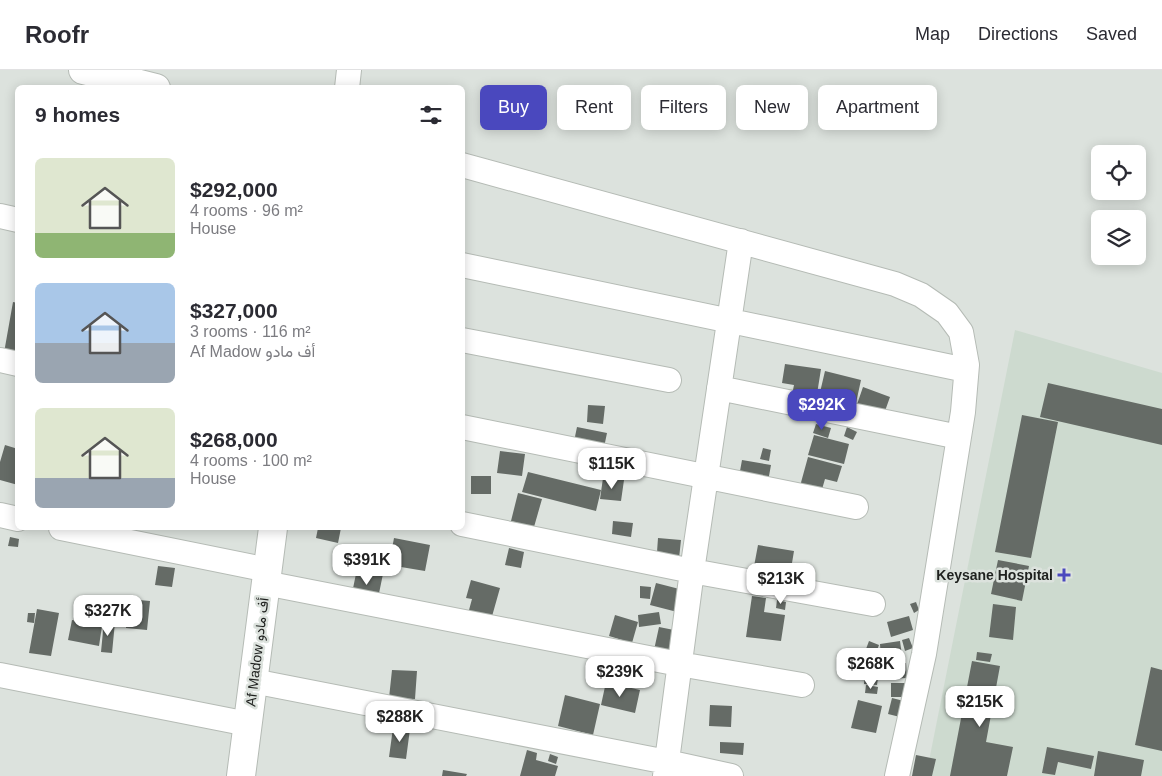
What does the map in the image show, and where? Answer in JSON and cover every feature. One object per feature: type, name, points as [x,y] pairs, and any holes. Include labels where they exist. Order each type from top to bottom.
[{"type":"street","points":[[83,70],[144,85]]},
{"type":"street","points":[[347,85],[349,70]]},
{"type":"street","points":[[465,166],[896,284],[921,295],[947,313],[961,332],[967,365],[963,412],[924,654],[897,776]]},
{"type":"street","points":[[0,216],[15,219]]},
{"type":"street","points":[[666,769],[692,570],[741,241]]},
{"type":"street","points":[[465,266],[966,370]]},
{"type":"street","points":[[465,341],[669,380]]},
{"type":"street","points":[[0,360],[15,363]]},
{"type":"street","points":[[719,388],[959,437]]},
{"type":"street","points":[[465,428],[856,507]]},
{"type":"street","points":[[0,515],[15,518]]},
{"type":"street","points":[[465,525],[873,604]]},
{"type":"street","points":[[70,530],[267,576],[680,664],[802,685]]},
{"type":"street","name":"Af Madow أف مادو","points":[[241,776],[273,530]]},
{"type":"street","points":[[0,675],[248,724]]},
{"type":"street","points":[[253,681],[666,769],[731,776]]},
{"type":"shaded area","name":"Keysane Hospital","points":[[1015,330],[1162,373],[1162,776],[926,776]]},
{"type":"building","points":[[13,302],[15,302],[15,366],[2,364]]},
{"type":"building","points":[[785,364],[821,369],[817,394],[793,390],[794,385],[782,383]]},
{"type":"building","points":[[825,371],[861,380],[856,403],[827,395],[825,402],[818,401]]},
{"type":"building","points":[[1048,383],[1162,409],[1162,445],[1040,417]]},
{"type":"building","points":[[863,387],[890,397],[880,425],[853,416]]},
{"type":"building","points":[[588,405],[605,406],[603,424],[587,422]]},
{"type":"building","points":[[1022,415],[1058,422],[1031,558],[995,552]]},
{"type":"building","points":[[816,424],[831,428],[828,438],[813,433]]},
{"type":"building","points":[[577,427],[607,433],[602,457],[572,451]]},
{"type":"building","points":[[847,427],[857,432],[853,440],[844,436]]},
{"type":"building","points":[[814,435],[849,444],[844,464],[808,455]]},
{"type":"building","points":[[5,445],[15,448],[15,484],[0,480],[0,462]]},
{"type":"building","points":[[763,448],[771,450],[769,461],[760,459]]},
{"type":"building","points":[[500,451],[525,454],[522,476],[497,473]]},
{"type":"building","points":[[808,457],[842,466],[837,482],[825,479],[818,503],[797,497]]},
{"type":"building","points":[[742,460],[771,465],[767,487],[738,482]]},
{"type":"building","points":[[528,472],[601,490],[596,511],[522,492]]},
{"type":"building","points":[[471,476],[491,476],[491,494],[471,494]]},
{"type":"building","points":[[603,478],[624,480],[621,501],[600,499]]},
{"type":"building","points":[[518,493],[542,499],[534,527],[511,521]]},
{"type":"building","points":[[613,521],[633,523],[631,537],[612,534]]},
{"type":"building","points":[[318,530],[341,530],[338,543],[316,538]]},
{"type":"building","points":[[10,537],[19,539],[18,547],[8,546]]},
{"type":"building","points":[[394,538],[430,545],[425,571],[389,565]]},
{"type":"building","points":[[658,538],[681,540],[678,568],[656,566]]},
{"type":"building","points":[[758,545],[794,551],[790,575],[763,571],[762,578],[752,577]]},
{"type":"building","points":[[509,548],[524,552],[521,568],[505,565]]},
{"type":"building","points":[[998,560],[1029,566],[1022,601],[991,594]]},
{"type":"building","points":[[158,566],[175,568],[172,587],[155,585]]},
{"type":"building","points":[[357,569],[383,574],[377,603],[351,598]]},
{"type":"building","points":[[471,580],[500,588],[489,627],[466,621],[472,599],[466,598]]},
{"type":"building","points":[[656,583],[691,592],[685,614],[650,605]]},
{"type":"building","points":[[640,586],[651,587],[650,599],[640,598]]},
{"type":"building","points":[[752,596],[766,598],[764,612],[785,615],[781,641],[746,637]]},
{"type":"building","points":[[128,599],[150,601],[147,630],[126,628]]},
{"type":"building","points":[[777,600],[786,602],[785,610],[776,608]]},
{"type":"building","points":[[916,602],[919,610],[914,613],[910,604]]},
{"type":"building","points":[[993,604],[1016,607],[1013,640],[989,637]]},
{"type":"building","points":[[37,609],[59,613],[51,656],[29,653]]},
{"type":"building","points":[[659,612],[661,624],[639,627],[638,615]]},
{"type":"building","points":[[28,613],[35,613],[34,623],[27,622]]},
{"type":"building","points":[[615,615],[638,622],[632,643],[609,636]]},
{"type":"building","points":[[909,616],[913,630],[891,637],[887,622]]},
{"type":"building","points":[[72,620],[102,626],[99,646],[68,640]]},
{"type":"building","points":[[104,621],[115,622],[112,653],[101,652]]},
{"type":"building","points":[[659,627],[684,632],[679,654],[654,650]]},
{"type":"building","points":[[909,638],[913,648],[905,651],[902,640]]},
{"type":"building","points":[[869,641],[879,645],[873,660],[863,657]]},
{"type":"building","points":[[900,641],[902,656],[881,659],[880,644]]},
{"type":"building","points":[[977,652],[992,654],[990,662],[976,660]]},
{"type":"building","points":[[972,661],[1000,666],[986,742],[1013,747],[1007,776],[950,776]]},
{"type":"building","points":[[906,663],[907,678],[888,679],[888,664]]},
{"type":"building","points":[[1151,667],[1162,670],[1162,751],[1135,745]]},
{"type":"building","points":[[392,670],[417,671],[415,699],[389,698]]},
{"type":"building","points":[[865,670],[879,671],[877,685],[864,684]]},
{"type":"building","points":[[606,682],[640,690],[635,713],[601,705]]},
{"type":"building","points":[[891,683],[905,683],[905,697],[891,697]]},
{"type":"building","points":[[866,685],[878,687],[877,694],[865,693]]},
{"type":"building","points":[[565,695],[600,704],[593,735],[558,726]]},
{"type":"building","points":[[892,698],[904,701],[900,717],[888,714]]},
{"type":"building","points":[[858,700],[882,706],[876,733],[851,728]]},
{"type":"building","points":[[710,705],[732,706],[731,727],[709,726]]},
{"type":"building","points":[[393,728],[410,729],[406,759],[389,757]]},
{"type":"building","points":[[720,742],[744,743],[743,755],[720,753]]},
{"type":"building","points":[[1047,747],[1094,756],[1091,769],[1058,762],[1055,775],[1042,773]]},
{"type":"building","points":[[527,750],[537,753],[536,760],[558,766],[555,776],[520,776]]},
{"type":"building","points":[[1098,751],[1144,760],[1141,776],[1094,776]]},
{"type":"building","points":[[550,754],[558,757],[556,764],[548,761]]},
{"type":"building","points":[[916,755],[936,759],[932,776],[912,776]]},
{"type":"building","points":[[443,770],[467,774],[466,776],[442,776]]},
{"type":"place","name":"Keysane Hospital","points":[[1064,575]]}]
